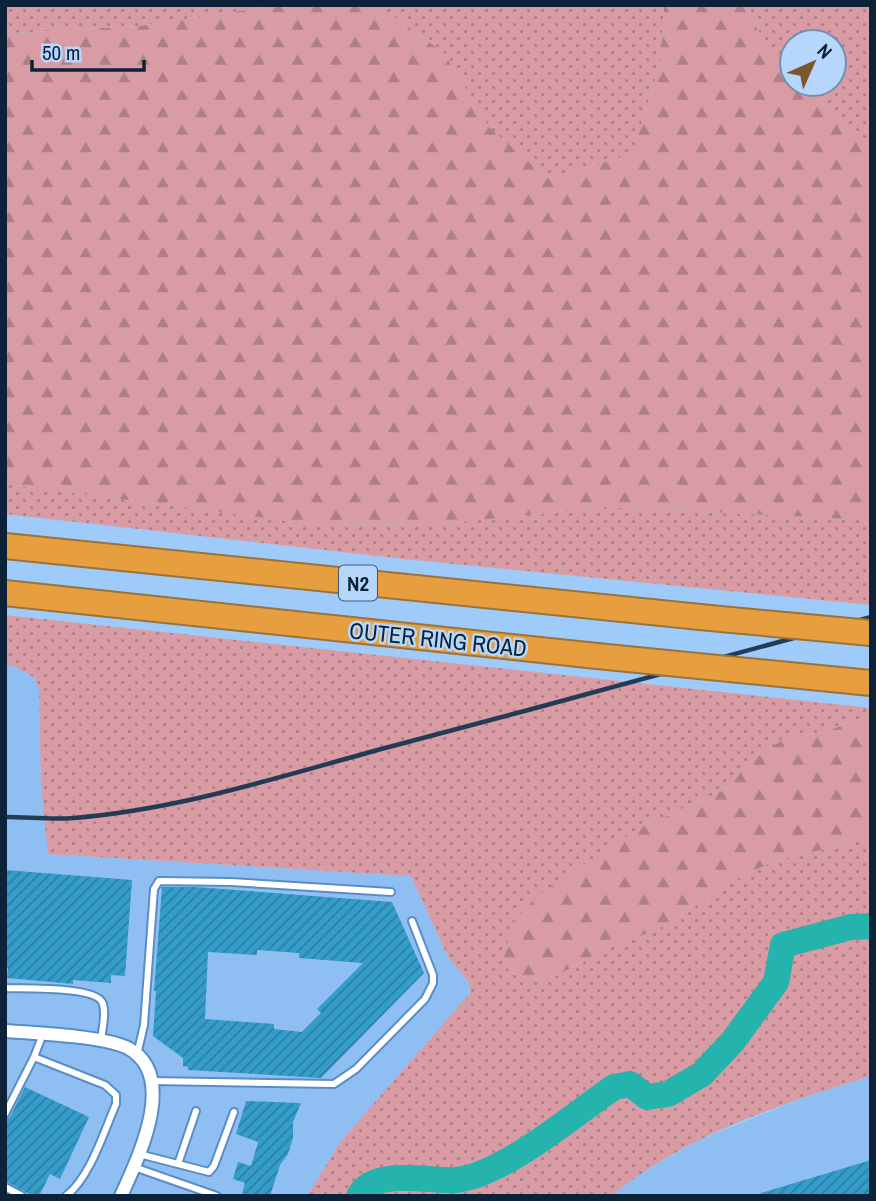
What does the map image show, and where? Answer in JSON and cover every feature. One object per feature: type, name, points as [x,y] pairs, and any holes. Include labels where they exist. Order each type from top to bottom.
[{"type":"highway","name":"OUTER RING ROAD","points":[[5,546],[871,633]]},
{"type":"highway","name":"OUTER RING ROAD","points":[[5,593],[871,683]]},
{"type":"street","points":[[5,1031],[101,1040],[125,1047],[137,1055],[148,1070],[153,1103],[139,1154],[121,1196]]},
{"type":"lane","points":[[137,1055],[144,1025],[154,889],[159,881],[230,882],[391,892]]},
{"type":"lane","points":[[151,1082],[312,1085],[340,1081],[356,1069],[425,999],[430,990],[433,975],[412,921]]},
{"type":"lane","points":[[5,988],[82,992],[97,996],[104,1006],[101,1040]]},
{"type":"lane","points":[[5,1114],[43,1034]]},
{"type":"lane","points":[[34,1057],[105,1085],[115,1093],[116,1098],[101,1140],[84,1175],[75,1189],[66,1196]]},
{"type":"lane","points":[[178,1164],[196,1111]]},
{"type":"lane","points":[[139,1154],[211,1171],[234,1112]]},
{"type":"lane","points":[[134,1167],[217,1196]]},
{"type":"lane","points":[[5,1187],[22,1196]]},
{"type":"shaded area","points":[[5,665],[16,667],[35,678],[39,688],[41,786],[49,854],[411,876],[448,957],[468,981],[471,992],[341,1141],[307,1196],[5,1196]]},
{"type":"shaded area","points":[[871,1076],[871,1196],[611,1196],[641,1173],[699,1140],[813,1094]]},
{"type":"green space","points":[[5,5],[280,5],[139,26],[14,33],[5,28]]},
{"type":"green space","points":[[280,5],[378,5],[444,53],[489,127],[549,179],[632,154],[661,61],[664,5],[743,5],[778,64],[778,98],[815,98],[871,144],[871,520],[604,507],[439,524],[318,525],[5,484],[5,28],[14,33],[139,26]]},
{"type":"green space","points":[[378,5],[664,5],[661,61],[632,154],[549,179],[489,127],[444,53]]},
{"type":"green space","points":[[743,5],[871,5],[871,144],[815,98],[848,98],[848,28],[778,28],[778,64]]},
{"type":"green space","points":[[5,484],[318,525],[439,524],[604,507],[871,520],[871,605],[404,559],[5,514]]},
{"type":"green space","points":[[5,615],[871,708],[871,714],[825,732],[782,740],[754,759],[724,790],[636,830],[503,961],[511,973],[533,979],[556,976],[602,951],[658,929],[735,880],[774,861],[871,838],[871,1076],[769,1110],[702,1139],[670,1155],[611,1196],[307,1196],[341,1141],[471,992],[468,981],[448,957],[411,876],[48,854],[41,786],[39,688],[35,678],[16,667],[5,665]]},
{"type":"green space","points":[[871,714],[871,838],[774,861],[735,880],[658,929],[602,951],[556,976],[533,979],[511,973],[503,961],[512,922],[542,892],[636,830],[724,790],[754,759],[782,740],[825,732]]},
{"type":"building","points":[[5,870],[132,880],[125,976],[111,975],[111,983],[73,980],[73,984],[7,978]]},
{"type":"building","points":[[162,887],[196,887],[392,902],[424,973],[321,1078],[188,1070],[188,1067],[183,1066],[183,1058],[153,1036]],"holes":[[[257,950],[299,953],[299,958],[363,963],[317,1009],[321,1013],[302,1032],[274,1029],[274,1024],[205,1019],[208,952],[257,955]]]},
{"type":"building","points":[[25,1087],[89,1117],[60,1179],[50,1174],[39,1196],[33,1196],[5,1181],[5,1120],[10,1117]]},
{"type":"building","points":[[246,1101],[301,1103],[293,1122],[293,1138],[288,1154],[280,1165],[270,1196],[250,1196],[242,1193],[245,1183],[233,1179],[238,1162],[251,1166],[258,1142],[236,1134]]},
{"type":"building","points":[[871,1160],[871,1196],[761,1196],[761,1193]]},
{"type":"waterway","points":[[359,1196],[366,1187],[390,1179],[456,1180],[475,1176],[538,1142],[614,1087],[630,1084],[647,1097],[668,1094],[702,1074],[733,1041],[776,982],[783,945],[851,927],[871,926]]},
{"type":"railway","points":[[5,817],[74,818],[115,814],[194,799],[871,617]]}]
